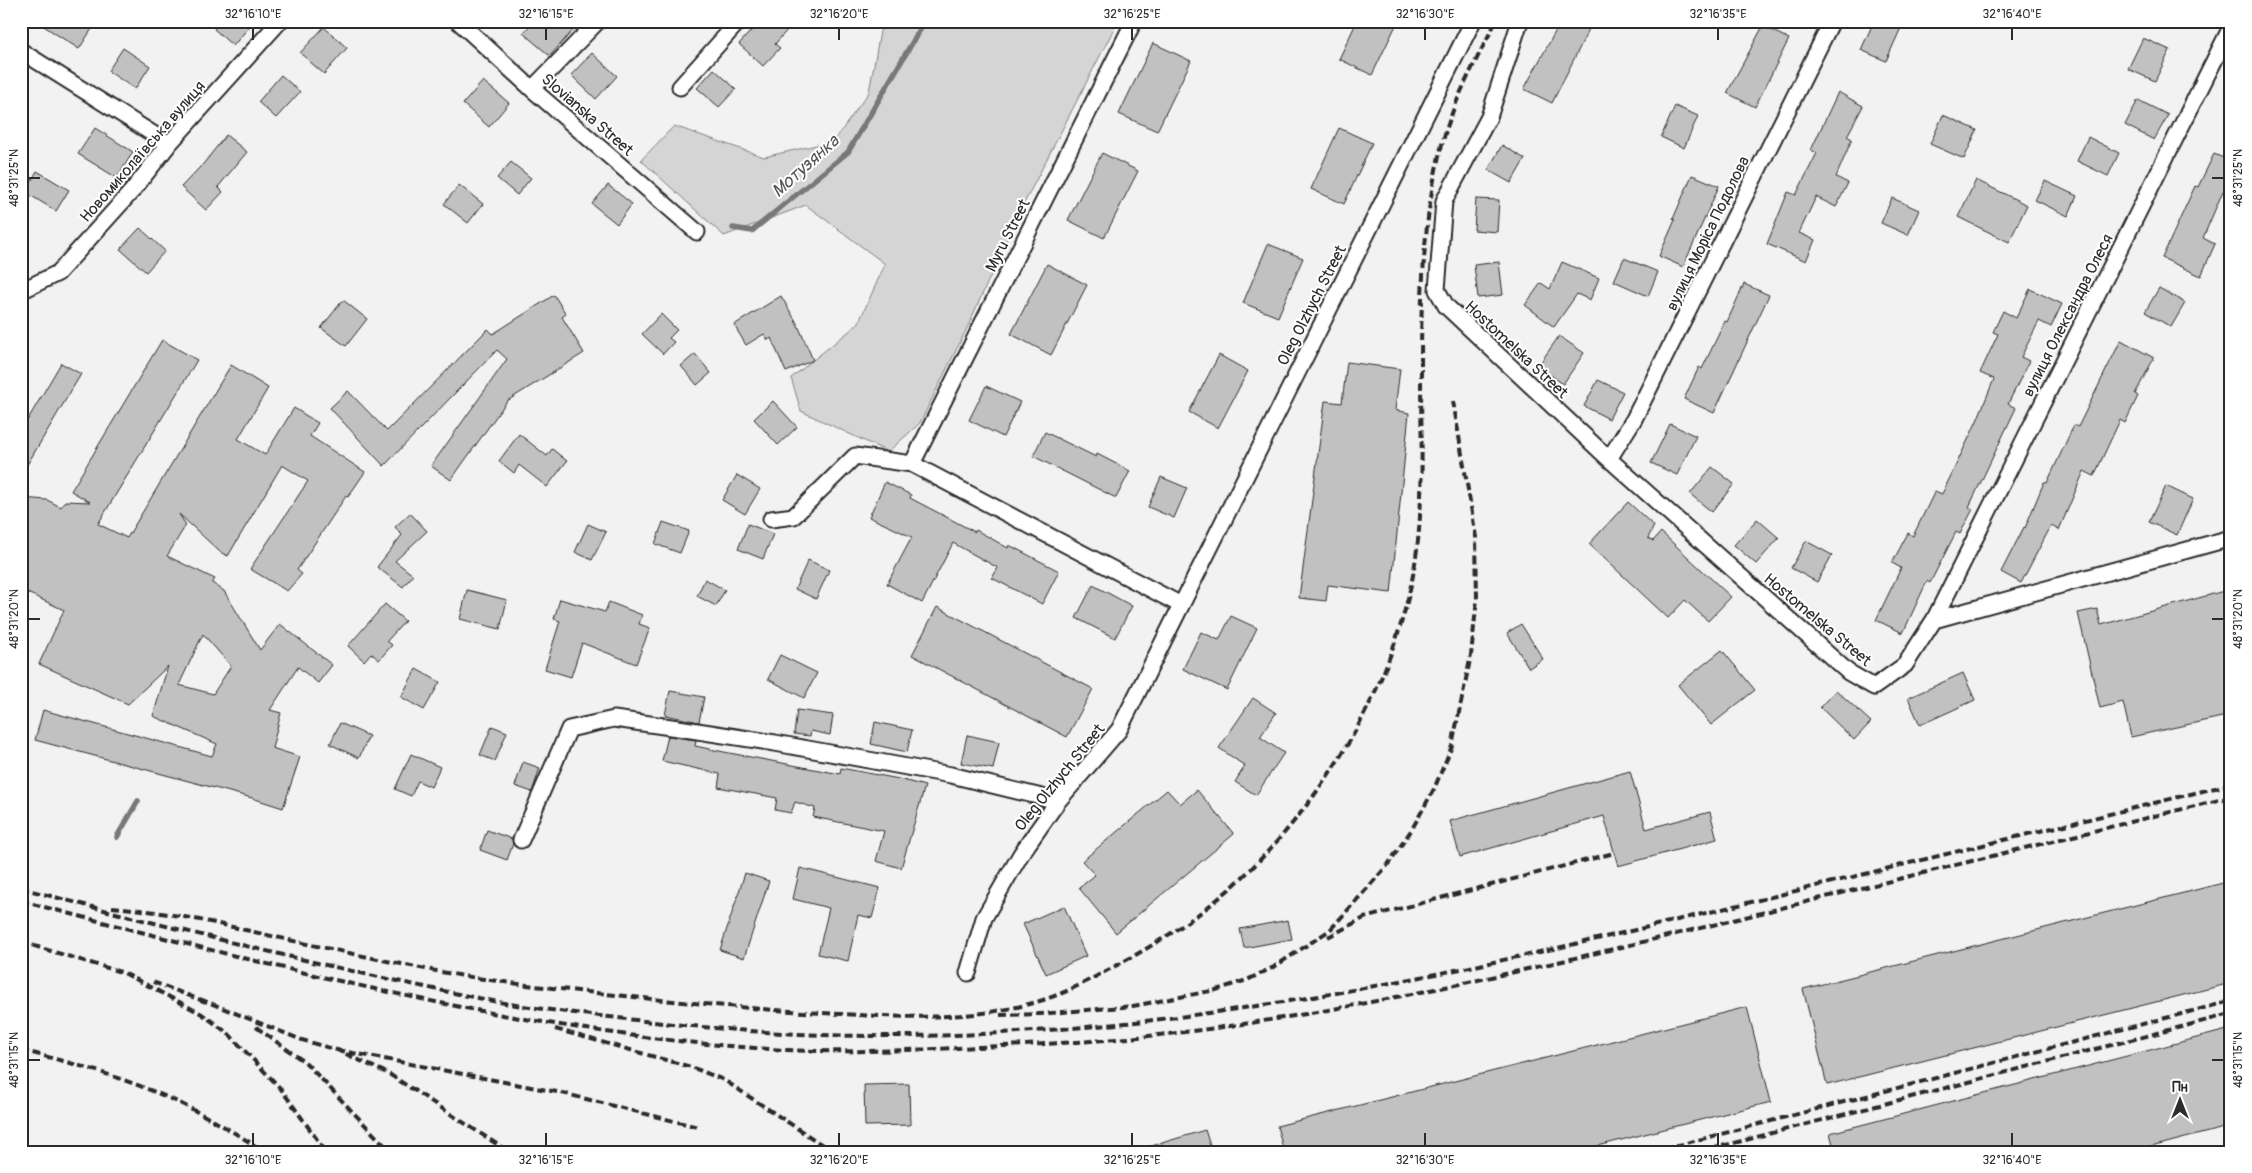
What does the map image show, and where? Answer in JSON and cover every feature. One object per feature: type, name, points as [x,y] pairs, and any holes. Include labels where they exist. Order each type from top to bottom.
[{"type":"street","name":"Новомиколаївська вулиця","points":[[21,290],[58,273],[132,191],[169,144],[280,21]]},
{"type":"street","name":"Slovianska Street","points":[[458,21],[532,89],[697,232]]},
{"type":"street","points":[[532,89],[598,21]]},
{"type":"street","points":[[680,87],[739,21]]},
{"type":"street","name":"Myru Street","points":[[912,464],[1134,21]]},
{"type":"street","name":"Oleg Olzhych Street","points":[[968,973],[984,918],[1021,854],[1058,801],[1119,730],[1472,21]]},
{"type":"street","name":"Hostomelska Street","points":[[1520,21],[1489,117],[1444,201],[1437,290],[1446,306],[1609,459],[1848,672],[1874,687],[1905,666],[1934,620]]},
{"type":"street","name":"вулиця Моріса Подолова","points":[[1609,459],[1634,419],[1832,21]]},
{"type":"street","name":"вулиця Олександра Олеся","points":[[1934,620],[2231,27]]},
{"type":"street","points":[[21,51],[169,144]]},
{"type":"street","points":[[771,519],[794,516],[854,456],[912,464],[1181,605]]},
{"type":"street","points":[[1934,620],[2231,538]]},
{"type":"street","points":[[521,840],[569,729],[614,720],[775,743],[951,775],[1058,801]]},
{"type":"shaded area","points":[[882,21],[1118,21],[1016,219],[968,326],[920,423],[888,452],[801,411],[791,378],[858,324],[885,264],[806,205],[724,236],[641,160],[674,126],[764,157],[834,141],[869,92]]},
{"type":"building","points":[[36,21],[97,21],[79,49]]},
{"type":"building","points":[[221,21],[254,21],[233,46],[214,29]]},
{"type":"building","points":[[534,21],[565,21],[574,29],[550,56],[523,33]]},
{"type":"building","points":[[760,21],[795,21],[775,44],[780,48],[763,66],[739,44]]},
{"type":"building","points":[[1357,21],[1398,21],[1372,75],[1339,59]]},
{"type":"building","points":[[1561,21],[1593,21],[1552,103],[1524,89]]},
{"type":"building","points":[[1874,21],[1904,21],[1886,61],[1861,50]]},
{"type":"building","points":[[1763,26],[1789,39],[1755,107],[1727,93]]},
{"type":"building","points":[[324,27],[347,48],[324,74],[300,53]]},
{"type":"building","points":[[2143,38],[2170,50],[2155,81],[2128,69]]},
{"type":"building","points":[[1153,43],[1191,61],[1157,131],[1119,114]]},
{"type":"building","points":[[123,48],[150,66],[135,89],[108,71]]},
{"type":"building","points":[[592,53],[617,76],[596,99],[571,75]]},
{"type":"building","points":[[714,69],[736,89],[719,107],[697,88]]},
{"type":"building","points":[[281,75],[300,92],[276,118],[258,102]]},
{"type":"building","points":[[483,81],[509,103],[489,127],[463,104]]},
{"type":"building","points":[[1838,92],[1863,106],[1847,136],[1852,139],[1836,177],[1848,183],[1836,207],[1816,197],[1799,233],[1815,240],[1806,261],[1767,244],[1788,192],[1796,195],[1817,153],[1811,150]]},
{"type":"building","points":[[2138,100],[2168,115],[2154,140],[2125,125]]},
{"type":"building","points":[[1675,106],[1698,116],[1684,148],[1661,137]]},
{"type":"building","points":[[1943,115],[1977,130],[1964,159],[1930,144]]},
{"type":"building","points":[[95,128],[133,152],[117,178],[78,154]]},
{"type":"building","points":[[1339,128],[1372,143],[1344,204],[1311,189]]},
{"type":"building","points":[[226,135],[247,152],[218,187],[223,192],[206,210],[181,187],[204,163]]},
{"type":"building","points":[[2088,137],[2119,153],[2108,176],[2077,161]]},
{"type":"building","points":[[1502,145],[1525,159],[1511,183],[1488,170]]},
{"type":"building","points":[[1102,153],[1138,171],[1104,238],[1068,220]]},
{"type":"building","points":[[2214,154],[2231,161],[2231,194],[2223,191],[2203,238],[2215,244],[2201,276],[2162,258],[2195,186],[2198,187]]},
{"type":"building","points":[[511,162],[531,178],[517,195],[497,178]]},
{"type":"building","points":[[37,171],[69,190],[56,211],[25,192]]},
{"type":"building","points":[[1692,175],[1719,186],[1683,267],[1659,256]]},
{"type":"building","points":[[1976,180],[2027,205],[2009,242],[1958,217]]},
{"type":"building","points":[[2045,181],[2077,196],[2068,216],[2035,200]]},
{"type":"building","points":[[459,185],[483,204],[468,223],[444,204]]},
{"type":"building","points":[[608,185],[632,204],[617,224],[592,204]]},
{"type":"building","points":[[1892,198],[1919,210],[1908,235],[1881,223]]},
{"type":"building","points":[[1476,199],[1499,200],[1497,232],[1474,230]]},
{"type":"building","points":[[140,228],[165,251],[146,272],[120,249]]},
{"type":"building","points":[[1268,244],[1303,258],[1278,317],[1243,303]]},
{"type":"building","points":[[1624,258],[1658,272],[1648,296],[1614,281]]},
{"type":"building","points":[[1499,262],[1503,295],[1478,298],[1474,265]]},
{"type":"building","points":[[1562,262],[1599,278],[1590,300],[1577,294],[1554,327],[1525,305],[1541,283],[1550,289]]},
{"type":"building","points":[[1047,264],[1087,285],[1051,355],[1011,334]]},
{"type":"building","points":[[1744,284],[1769,295],[1714,413],[1684,399],[1699,367],[1702,369],[1725,321],[1727,322]]},
{"type":"building","points":[[2159,288],[2185,303],[2171,327],[2145,312]]},
{"type":"building","points":[[2030,289],[2062,304],[2051,327],[2039,321],[2021,357],[2029,361],[2008,404],[2016,408],[1969,507],[1973,509],[1960,534],[1956,532],[1930,583],[1927,581],[1903,633],[1876,620],[1901,568],[1892,563],[1908,533],[1913,536],[1935,491],[1942,494],[1976,423],[1994,379],[1980,373],[1998,334],[1993,332],[2003,311],[2016,318]]},
{"type":"building","points":[[554,295],[566,314],[562,317],[584,353],[507,401],[451,480],[431,466],[507,359],[497,350],[384,466],[330,408],[348,391],[387,431],[488,329],[493,334]]},
{"type":"building","points":[[781,296],[797,323],[813,360],[786,372],[771,338],[768,340],[764,334],[746,345],[734,325]]},
{"type":"building","points":[[343,300],[367,319],[346,346],[321,328]]},
{"type":"building","points":[[661,314],[677,330],[669,338],[674,342],[663,354],[642,334]]},
{"type":"building","points":[[1559,336],[1584,353],[1563,384],[1538,366]]},
{"type":"building","points":[[162,340],[197,360],[98,524],[127,538],[231,365],[268,388],[238,439],[265,455],[294,408],[318,423],[310,436],[365,472],[348,497],[346,496],[297,570],[302,574],[287,591],[250,569],[308,481],[282,465],[228,556],[220,552],[179,514],[186,525],[167,556],[215,579],[212,583],[224,591],[260,650],[280,624],[332,665],[318,683],[298,667],[270,710],[281,713],[272,748],[300,757],[283,808],[35,740],[43,710],[212,756],[217,744],[153,716],[168,666],[128,704],[39,664],[64,610],[21,590],[21,498],[47,500],[61,507],[65,501],[90,502],[71,491]],"holes":[[[203,634],[231,666],[213,694],[179,685]]]},
{"type":"building","points":[[2121,340],[2154,358],[2135,394],[2138,396],[2125,423],[2120,420],[2094,476],[2084,471],[2059,530],[2051,526],[2021,583],[2001,572],[2025,528],[2044,482],[2047,483],[2074,425],[2078,427]]},
{"type":"building","points":[[695,354],[711,373],[697,385],[681,366]]},
{"type":"building","points":[[1219,355],[1248,371],[1218,428],[1189,412]]},
{"type":"building","points":[[1347,362],[1400,369],[1395,410],[1409,413],[1391,593],[1328,585],[1326,601],[1299,598],[1325,401],[1342,403]]},
{"type":"building","points":[[61,363],[81,374],[21,475],[21,431]]},
{"type":"building","points":[[1598,380],[1623,392],[1609,419],[1584,406]]},
{"type":"building","points":[[986,386],[1020,402],[1003,437],[969,420]]},
{"type":"building","points":[[773,401],[797,427],[778,445],[754,419]]},
{"type":"building","points":[[1670,424],[1696,436],[1677,475],[1651,463]]},
{"type":"building","points":[[1045,432],[1096,457],[1097,454],[1130,471],[1116,498],[1033,456]]},
{"type":"building","points":[[519,434],[547,456],[552,449],[567,461],[547,487],[519,465],[514,473],[499,461]]},
{"type":"building","points":[[1712,467],[1734,484],[1712,512],[1690,494]]},
{"type":"building","points":[[737,475],[760,489],[745,514],[722,500]]},
{"type":"building","points":[[1161,477],[1187,488],[1174,518],[1148,507]]},
{"type":"building","points":[[885,482],[911,495],[910,498],[975,532],[976,530],[1008,548],[1009,545],[1059,571],[1042,604],[992,578],[998,568],[953,543],[922,603],[887,584],[912,537],[869,517]]},
{"type":"building","points":[[2166,486],[2193,499],[2177,535],[2149,522]]},
{"type":"building","points":[[1628,502],[1654,526],[1648,538],[1653,541],[1661,532],[1731,597],[1708,621],[1685,600],[1668,618],[1589,544]]},
{"type":"building","points":[[410,513],[427,531],[395,561],[413,575],[403,587],[377,567],[402,535],[395,527]]},
{"type":"building","points":[[1757,519],[1779,538],[1756,564],[1734,545]]},
{"type":"building","points":[[663,522],[689,531],[680,553],[655,544]]},
{"type":"building","points":[[588,524],[606,532],[592,560],[575,552]]},
{"type":"building","points":[[748,524],[773,534],[763,559],[738,549]]},
{"type":"building","points":[[1806,541],[1832,555],[1817,582],[1791,568]]},
{"type":"building","points":[[808,560],[829,570],[816,599],[795,589]]},
{"type":"building","points":[[705,579],[725,590],[716,606],[697,596]]},
{"type":"building","points":[[1093,585],[1132,606],[1115,638],[1076,618]]},
{"type":"building","points":[[2231,589],[2231,715],[2131,737],[2123,702],[2100,708],[2078,613],[2097,609],[2101,625]]},
{"type":"building","points":[[467,590],[507,600],[500,629],[460,619]]},
{"type":"building","points":[[560,599],[605,612],[609,602],[642,615],[639,624],[650,628],[636,664],[582,643],[571,677],[545,669],[560,621],[554,619]]},
{"type":"building","points":[[385,604],[405,621],[387,641],[392,645],[379,660],[371,653],[364,661],[348,646]]},
{"type":"building","points":[[937,607],[1093,689],[1067,737],[912,655]]},
{"type":"building","points":[[1231,616],[1257,628],[1227,690],[1183,669],[1201,632],[1219,640]]},
{"type":"building","points":[[1521,624],[1543,659],[1529,668],[1507,633]]},
{"type":"building","points":[[1722,650],[1755,690],[1711,725],[1678,685]]},
{"type":"building","points":[[780,655],[817,673],[804,698],[768,679]]},
{"type":"building","points":[[416,669],[440,682],[424,710],[401,697]]},
{"type":"building","points":[[1963,673],[1975,700],[1920,725],[1908,698]]},
{"type":"building","points":[[1836,690],[1871,722],[1854,740],[1820,707]]},
{"type":"building","points":[[670,691],[704,697],[699,722],[665,715]]},
{"type":"building","points":[[1253,698],[1276,713],[1260,737],[1284,753],[1256,795],[1235,782],[1245,766],[1219,748]]},
{"type":"building","points":[[797,710],[833,715],[830,735],[811,731],[810,736],[794,734]]},
{"type":"building","points":[[875,722],[912,730],[907,752],[871,744]]},
{"type":"building","points":[[340,723],[369,736],[359,758],[330,744]]},
{"type":"building","points":[[492,726],[507,732],[495,761],[480,755]]},
{"type":"building","points":[[967,735],[999,742],[993,769],[961,763]]},
{"type":"building","points":[[668,736],[696,740],[695,746],[724,752],[840,774],[841,768],[925,786],[901,868],[876,861],[884,831],[813,817],[815,808],[795,802],[791,813],[775,810],[777,798],[718,787],[720,774],[662,761]]},
{"type":"building","points":[[411,754],[440,767],[431,787],[418,781],[411,796],[395,789]]},
{"type":"building","points":[[523,762],[540,768],[532,792],[515,786]]},
{"type":"building","points":[[1630,771],[1646,829],[1710,812],[1717,839],[1618,866],[1604,816],[1460,857],[1450,821]]},
{"type":"building","points":[[1167,790],[1180,804],[1197,790],[1234,834],[1116,933],[1079,888],[1095,875],[1082,861]]},
{"type":"building","points":[[487,830],[512,839],[513,844],[507,860],[480,850]]},
{"type":"building","points":[[800,868],[880,888],[872,918],[858,915],[848,961],[818,954],[829,908],[793,899]]},
{"type":"building","points":[[745,873],[769,881],[744,958],[720,950]]},
{"type":"building","points":[[2231,881],[2231,983],[1827,1085],[1803,989]]},
{"type":"building","points":[[1064,906],[1086,956],[1046,974],[1023,924]]},
{"type":"building","points":[[1288,920],[1292,939],[1244,948],[1240,929]]},
{"type":"building","points":[[1747,1007],[1771,1102],[1574,1152],[1284,1152],[1277,1126]]},
{"type":"building","points":[[2231,1029],[2231,1126],[2132,1152],[1835,1152],[1830,1133]]},
{"type":"building","points":[[909,1084],[910,1125],[865,1126],[864,1085]]},
{"type":"building","points":[[1205,1130],[1212,1152],[1146,1152],[1145,1148]]},
{"type":"waterway","name":"Мотузянка","points":[[733,228],[752,231],[848,152],[925,21]]},
{"type":"waterway","name":"Мотузянка","points":[[117,837],[138,801]]},
{"type":"railway","points":[[112,907],[190,918],[411,966],[501,982],[722,1006],[920,1017],[998,1011],[1049,998],[1078,986],[1165,937],[1201,912],[1236,884],[1279,839],[1304,809],[1327,777],[1367,708],[1397,636],[1408,598],[1418,544],[1422,460],[1422,286],[1431,196],[1449,122],[1467,78],[1496,21]]},
{"type":"railway","points":[[1000,1015],[1040,1014],[1133,1006],[1216,990],[1247,980],[1274,967],[1330,930],[1387,866],[1412,829],[1434,789],[1452,746],[1471,655],[1477,599],[1476,537],[1453,401]]},
{"type":"railway","points":[[21,888],[309,961],[425,987],[534,1008],[683,1025],[779,1033],[844,1036],[987,1034],[1097,1026],[1207,1013],[1316,996],[1424,976],[1640,929],[2231,784]]},
{"type":"railway","points":[[21,901],[210,950],[401,995],[496,1014],[593,1030],[689,1042],[787,1050],[883,1051],[1009,1046],[1186,1032],[1280,1018],[1408,995],[1662,937],[2231,797]]},
{"type":"railway","points":[[1328,937],[1364,918],[1614,853]]},
{"type":"railway","points":[[21,942],[124,973],[202,1014],[229,1034],[281,1089],[326,1152]]},
{"type":"railway","points":[[153,982],[206,1002]]},
{"type":"railway","points":[[200,999],[302,1040],[337,1050],[389,1074],[509,1152]]},
{"type":"railway","points":[[1652,1152],[2231,1001]]},
{"type":"railway","points":[[1699,1152],[2231,1014]]},
{"type":"railway","points":[[256,1027],[306,1063],[391,1152]]},
{"type":"railway","points":[[555,1029],[691,1067],[724,1080],[833,1152]]},
{"type":"railway","points":[[21,1050],[103,1073],[150,1090],[209,1118],[265,1152]]},
{"type":"railway","points":[[337,1050],[562,1093],[698,1127]]}]
